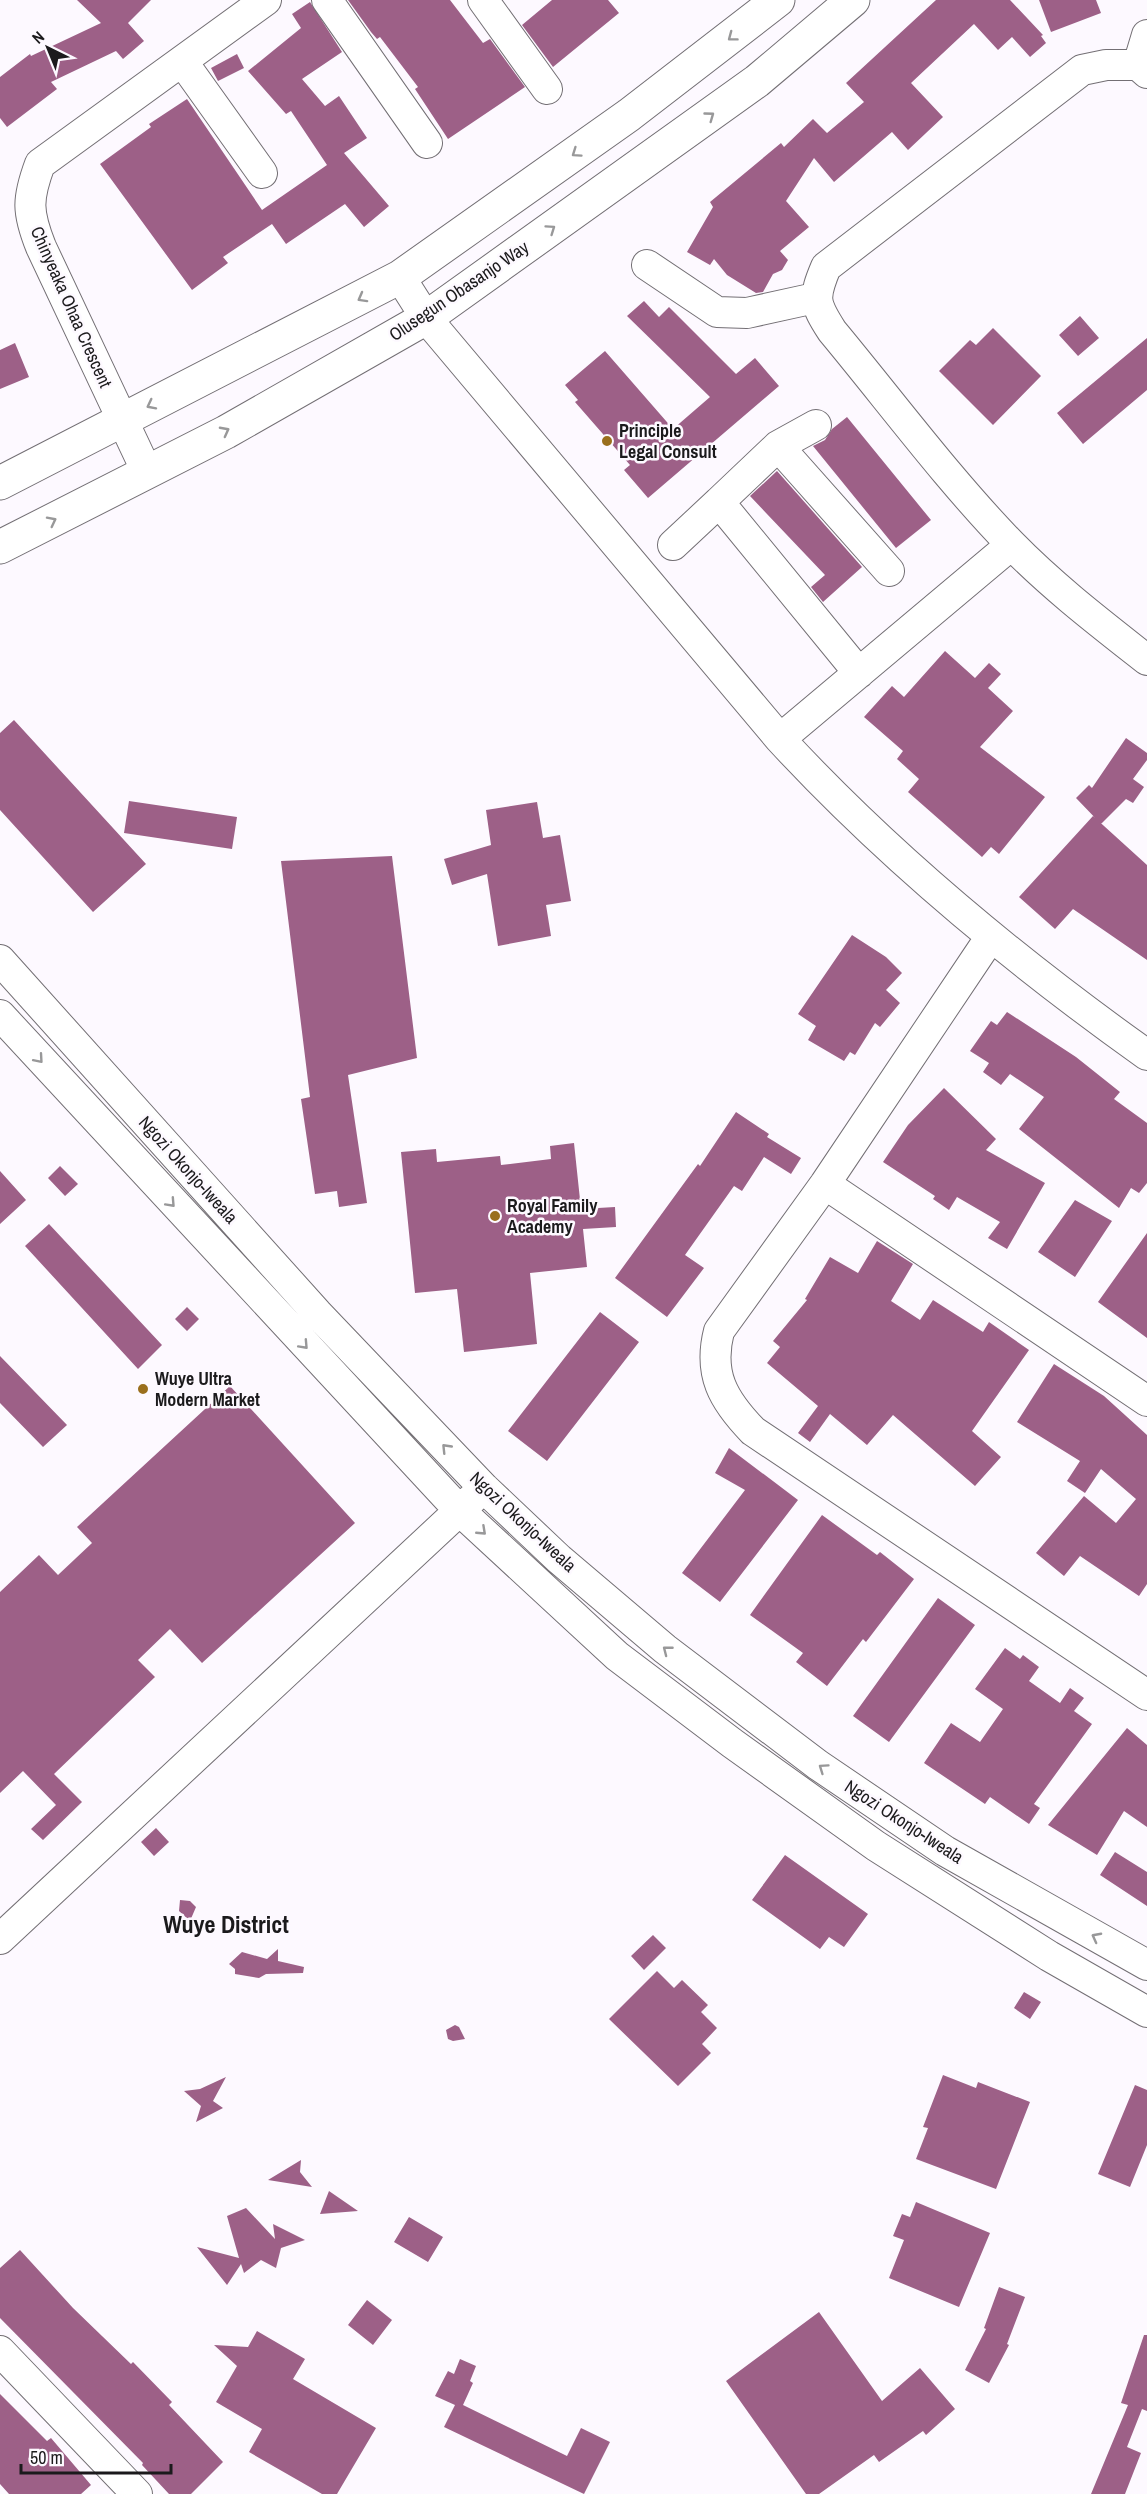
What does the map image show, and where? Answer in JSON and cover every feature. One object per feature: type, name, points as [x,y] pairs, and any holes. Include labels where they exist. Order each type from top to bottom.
[{"type":"main road","points":[[0,483],[342,309],[400,277],[629,115],[777,0]]},
{"type":"main road","name":"Olusegun Obasanjo Way","points":[[0,547],[226,432],[426,318],[757,81],[853,0]]},
{"type":"street","name":"Chinyeaka Ohaa Crescent","points":[[147,472],[41,247],[32,224],[30,193],[40,164],[266,0]]},
{"type":"street","points":[[327,0],[427,143]]},
{"type":"street","points":[[483,0],[547,89]]},
{"type":"street","points":[[1147,35],[1143,69],[1106,65],[1082,70],[826,267],[815,298],[818,309],[832,331],[942,466],[1011,545],[1074,603],[1147,660]]},
{"type":"street","points":[[182,61],[262,173]]},
{"type":"street","points":[[647,265],[717,312],[732,315],[815,298]]},
{"type":"street","points":[[400,277],[426,318],[780,739],[826,788],[990,938],[1147,1054]]},
{"type":"street","points":[[673,545],[778,446],[816,425]]},
{"type":"street","points":[[778,446],[889,571]]},
{"type":"street","points":[[719,502],[859,673]]},
{"type":"street","points":[[780,739],[1011,545]]},
{"type":"street","points":[[990,938],[825,1184],[718,1331],[714,1349],[714,1368],[723,1393],[737,1414],[753,1431],[1147,1695]]},
{"type":"street","name":"Ngozi Okonjo-Iweala","points":[[0,960],[317,1313],[484,1488],[559,1559],[656,1641],[818,1765],[945,1851],[1147,1965]]},
{"type":"street","name":"Ngozi Okonjo-Iweala","points":[[0,1015],[52,1075],[459,1510],[618,1656],[732,1743],[876,1846],[1049,1956],[1147,2012]]},
{"type":"street","points":[[825,1184],[1147,1401]]},
{"type":"street","points":[[0,1939],[484,1488]]},
{"type":"street","points":[[0,2351],[137,2494]]},
{"type":"building","points":[[77,0],[151,0],[128,23],[144,41],[123,59],[116,51],[51,82],[57,89],[7,127],[0,118],[0,77],[30,54],[31,56],[101,23]]},
{"type":"building","points":[[348,0],[450,0],[483,43],[490,39],[525,87],[448,139],[415,89],[418,87],[380,37],[377,39],[371,32]]},
{"type":"building","points":[[552,0],[608,0],[619,13],[553,67],[522,25]]},
{"type":"building","points":[[936,0],[1010,0],[1043,35],[1041,36],[1046,43],[1030,57],[1012,37],[998,50],[974,24],[911,83],[943,117],[908,150],[892,132],[834,182],[814,158],[786,201],[809,227],[780,251],[788,260],[782,270],[773,274],[763,292],[756,293],[727,275],[714,259],[710,265],[687,252],[713,207],[710,202],[781,143],[784,147],[813,119],[827,133],[864,102],[846,83]]},
{"type":"building","points":[[1039,0],[1096,0],[1101,13],[1051,32]]},
{"type":"building","points":[[310,2],[342,52],[302,79],[325,106],[339,96],[367,138],[344,153],[389,206],[364,227],[345,204],[286,244],[272,224],[223,257],[228,263],[192,290],[100,164],[151,127],[149,124],[187,99],[262,210],[327,165],[291,111],[286,114],[248,71],[301,28],[292,14]]},
{"type":"building","points":[[237,54],[244,68],[218,81],[211,68]]},
{"type":"building","points":[[644,301],[659,317],[669,307],[736,374],[755,358],[779,386],[648,498],[624,470],[630,465],[575,402],[578,400],[565,385],[605,351],[673,429],[710,397],[627,316]]},
{"type":"building","points":[[1080,316],[1099,338],[1078,356],[1059,335]]},
{"type":"building","points":[[993,328],[1041,376],[993,425],[939,371],[970,340],[976,345]]},
{"type":"building","points":[[1147,338],[1147,390],[1083,444],[1057,413]]},
{"type":"building","points":[[15,343],[29,377],[0,389],[0,350]]},
{"type":"building","points":[[847,417],[931,520],[896,548],[813,446],[825,440],[832,429]]},
{"type":"building","points":[[777,471],[862,567],[823,602],[811,587],[825,575],[750,496]]},
{"type":"building","points":[[945,651],[975,678],[989,663],[1001,674],[988,688],[1013,711],[980,747],[1045,797],[999,854],[991,847],[982,857],[908,792],[919,779],[897,759],[903,751],[864,717],[892,686],[904,697]]},
{"type":"building","points":[[14,720],[146,864],[93,912],[0,810],[0,733]]},
{"type":"building","points":[[1126,738],[1147,753],[1147,760],[1133,779],[1144,787],[1133,803],[1126,799],[1101,824],[1076,798],[1089,785],[1092,788]]},
{"type":"building","points":[[129,801],[237,817],[232,849],[124,833]]},
{"type":"building","points":[[537,802],[543,838],[560,835],[571,901],[546,905],[551,936],[498,946],[487,874],[452,885],[444,859],[491,845],[486,810]]},
{"type":"building","points":[[1093,816],[1147,865],[1147,960],[1073,909],[1055,929],[1019,897]]},
{"type":"building","points":[[392,856],[417,1058],[348,1075],[367,1203],[339,1207],[337,1191],[315,1194],[301,1099],[310,1097],[281,861]]},
{"type":"building","points":[[852,935],[886,957],[902,973],[886,990],[900,1003],[880,1027],[875,1023],[855,1055],[850,1052],[844,1061],[808,1040],[816,1026],[798,1014]]},
{"type":"building","points":[[1007,1012],[1076,1057],[1120,1092],[1114,1099],[1147,1123],[1147,1183],[1139,1193],[1131,1188],[1119,1208],[1019,1129],[1044,1097],[1010,1074],[1001,1085],[983,1072],[989,1063],[970,1051],[991,1021],[997,1025]]},
{"type":"building","points":[[944,1088],[996,1139],[986,1150],[1045,1183],[1007,1249],[988,1238],[1000,1222],[957,1197],[949,1210],[933,1199],[935,1196],[883,1162],[908,1125]]},
{"type":"building","points":[[736,1112],[769,1134],[767,1137],[801,1158],[791,1174],[764,1157],[742,1191],[734,1186],[685,1255],[704,1268],[667,1317],[615,1278],[698,1164],[700,1166]]},
{"type":"building","name":"Royal Family Academy","points":[[574,1143],[581,1209],[615,1207],[616,1227],[583,1229],[587,1267],[530,1273],[537,1344],[464,1352],[457,1289],[415,1293],[401,1152],[436,1149],[437,1162],[500,1156],[501,1165],[551,1159],[550,1146]]},
{"type":"building","points":[[60,1166],[78,1184],[65,1196],[48,1178]]},
{"type":"building","points":[[0,1171],[26,1200],[0,1224]]},
{"type":"building","points":[[1075,1200],[1112,1221],[1075,1277],[1038,1252]]},
{"type":"building","points":[[49,1224],[162,1345],[138,1369],[25,1246]]},
{"type":"building","points":[[1147,1233],[1147,1338],[1098,1302]]},
{"type":"building","points":[[877,1241],[913,1264],[891,1301],[920,1320],[933,1300],[983,1332],[989,1322],[1029,1350],[972,1431],[1001,1457],[975,1486],[893,1415],[867,1445],[830,1414],[810,1442],[798,1433],[818,1406],[767,1363],[780,1347],[773,1341],[807,1300],[805,1299],[830,1257],[858,1273]]},
{"type":"building","points":[[187,1307],[199,1319],[187,1331],[175,1319]]},
{"type":"building","points":[[600,1312],[639,1342],[547,1461],[508,1431]]},
{"type":"building","points":[[0,1356],[67,1425],[43,1447],[0,1403]]},
{"type":"building","points":[[1054,1364],[1104,1396],[1147,1435],[1147,1584],[1139,1596],[1080,1556],[1064,1576],[1036,1553],[1084,1496],[1116,1523],[1136,1499],[1101,1469],[1085,1493],[1067,1481],[1080,1461],[1017,1422]]},
{"type":"building","points":[[230,1386],[355,1523],[202,1663],[170,1629],[138,1660],[155,1677],[54,1774],[82,1802],[43,1840],[31,1829],[56,1805],[23,1771],[0,1793],[0,1592],[39,1555],[58,1575],[92,1543],[77,1527]]},
{"type":"building","points":[[729,1448],[798,1500],[720,1602],[682,1573],[745,1490],[715,1473]]},
{"type":"building","points":[[822,1515],[877,1555],[880,1552],[914,1579],[866,1642],[863,1639],[827,1686],[796,1662],[803,1653],[750,1615]]},
{"type":"building","points":[[938,1598],[975,1625],[889,1742],[853,1716]]},
{"type":"building","points":[[1005,1648],[1020,1659],[1023,1655],[1039,1667],[1029,1681],[1060,1703],[1070,1688],[1084,1698],[1074,1711],[1092,1724],[1034,1804],[1040,1808],[1029,1824],[990,1797],[985,1804],[924,1763],[951,1723],[980,1742],[1003,1709],[975,1689]]},
{"type":"building","points":[[1127,1728],[1147,1745],[1147,1827],[1124,1811],[1097,1855],[1048,1825]]},
{"type":"building","points":[[156,1828],[169,1842],[154,1856],[141,1842]]},
{"type":"building","points":[[1115,1852],[1147,1872],[1147,1906],[1100,1875]]},
{"type":"building","points":[[785,1855],[868,1914],[844,1947],[829,1937],[820,1949],[752,1900]]},
{"type":"building","points":[[180,1900],[190,1901],[196,1907],[190,1921],[179,1911]]},
{"type":"building","points":[[653,1935],[666,1948],[644,1970],[631,1956]]},
{"type":"building","points":[[278,1949],[278,1961],[304,1967],[303,1973],[266,1974],[259,1978],[235,1974],[235,1969],[229,1964],[242,1952],[267,1959]]},
{"type":"building","points":[[657,1971],[674,1988],[682,1980],[708,2005],[701,2012],[717,2028],[702,2044],[711,2053],[678,2086],[609,2019]]},
{"type":"building","points":[[1024,1992],[1041,2002],[1030,2019],[1014,2008]]},
{"type":"building","points":[[455,2025],[459,2027],[465,2039],[453,2041],[448,2039],[446,2030]]},
{"type":"building","points":[[943,2075],[976,2088],[978,2082],[1030,2102],[996,2189],[916,2159],[928,2128],[923,2127]]},
{"type":"building","points":[[226,2077],[213,2101],[223,2108],[196,2122],[201,2106],[184,2091],[200,2089]]},
{"type":"building","points":[[1135,2085],[1147,2090],[1147,2145],[1130,2187],[1098,2174]]},
{"type":"building","points":[[301,2160],[300,2172],[312,2187],[268,2180]]},
{"type":"building","points":[[329,2191],[358,2211],[320,2214]]},
{"type":"building","points":[[916,2202],[990,2233],[959,2307],[889,2278],[904,2240],[893,2236],[902,2214],[910,2217]]},
{"type":"building","points":[[246,2208],[275,2239],[273,2224],[305,2240],[281,2248],[276,2268],[261,2260],[244,2273],[241,2264],[227,2285],[197,2247],[239,2258],[227,2216]]},
{"type":"building","points":[[409,2217],[443,2237],[428,2262],[394,2242]]},
{"type":"building","points":[[20,2250],[73,2308],[131,2364],[133,2362],[172,2402],[169,2405],[223,2462],[191,2494],[169,2494],[142,2465],[143,2463],[0,2318],[0,2268]]},
{"type":"building","points":[[999,2287],[1025,2297],[1007,2344],[1009,2345],[989,2383],[965,2370],[986,2329],[984,2328]]},
{"type":"building","points":[[367,2300],[392,2320],[373,2345],[348,2325]]},
{"type":"building","points":[[819,2312],[882,2401],[920,2368],[955,2409],[926,2435],[923,2431],[879,2462],[874,2455],[819,2494],[806,2494],[726,2381]]},
{"type":"building","points":[[257,2331],[305,2359],[293,2379],[376,2428],[337,2494],[322,2494],[249,2452],[262,2429],[216,2402],[237,2366],[214,2345],[248,2347]]},
{"type":"building","points":[[1144,2335],[1147,2335],[1147,2411],[1142,2409],[1127,2447],[1141,2453],[1125,2494],[1091,2494],[1128,2405],[1121,2403]]},
{"type":"building","points":[[460,2359],[476,2366],[470,2381],[473,2383],[463,2405],[567,2456],[581,2428],[610,2442],[584,2494],[444,2427],[455,2405],[435,2396],[448,2371],[454,2374]]},
{"type":"building","points":[[0,2394],[47,2441],[51,2438],[91,2485],[81,2494],[9,2494],[0,2484]]},
{"type":"place","name":"Principle Legal Consult","points":[[607,441]]},
{"type":"place","name":"Royal Family Academy","points":[[495,1216]]},
{"type":"place","name":"Wuye Ultra Modern Market","points":[[143,1389]]},
{"type":"district","name":"Wuye District","points":[[226,1925]]}]
